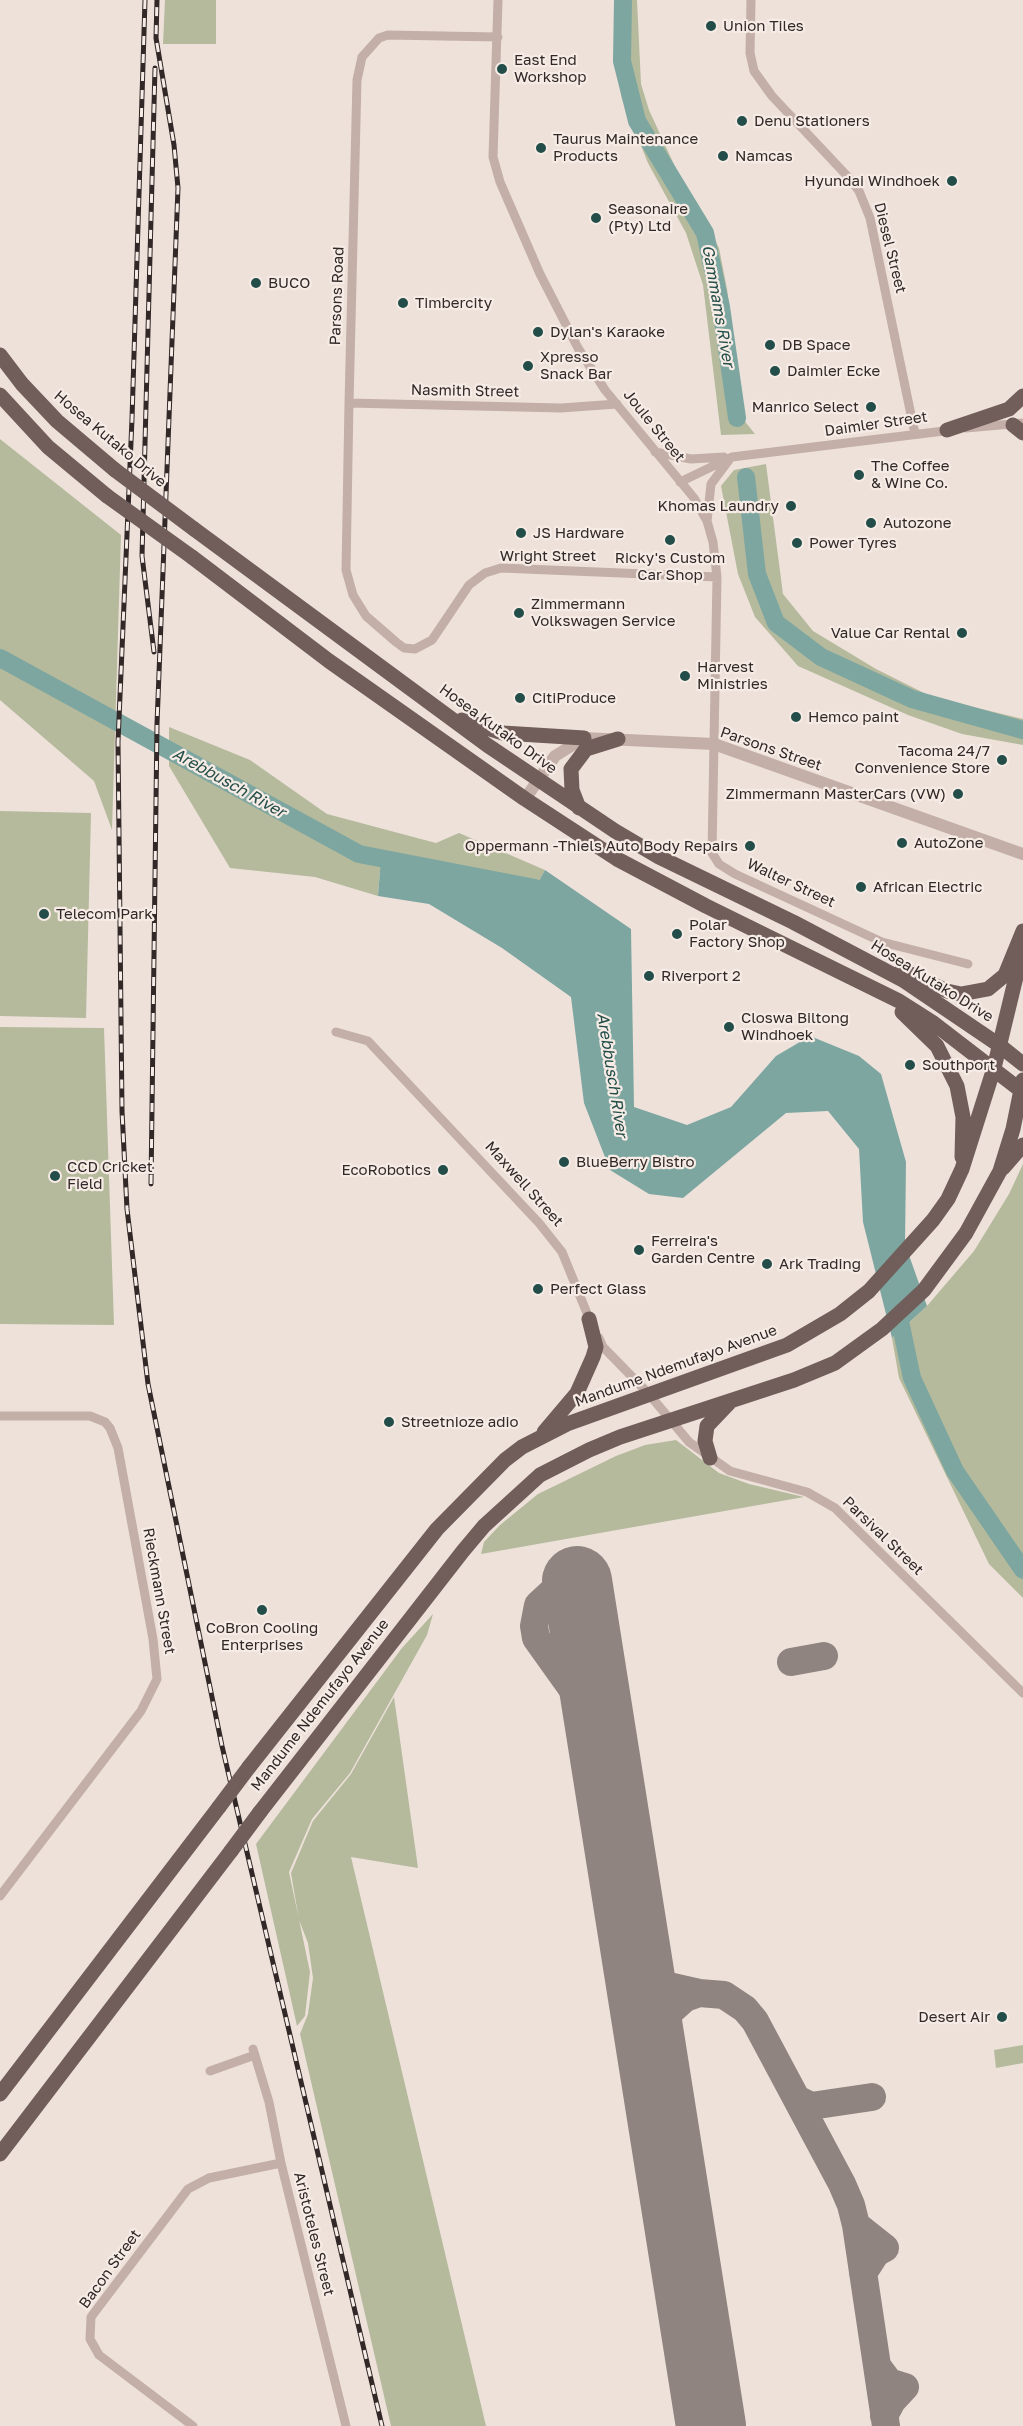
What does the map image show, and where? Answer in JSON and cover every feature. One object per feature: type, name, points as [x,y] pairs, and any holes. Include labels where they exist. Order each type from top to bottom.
[{"type":"main road","name":"Hosea Kutako Drive","points":[[0,355],[22,384],[57,421],[115,470],[538,780],[659,857],[793,922],[903,980],[999,1045],[1023,1064]]},
{"type":"main road","points":[[0,396],[48,447],[106,496],[192,557],[329,661],[525,799],[637,870],[861,981],[932,1022],[1022,1087]]},
{"type":"main road","points":[[947,430],[1009,409],[1023,396]]},
{"type":"main road","points":[[445,713],[503,733],[584,738]]},
{"type":"main road","points":[[579,808],[572,790],[571,769],[586,749],[618,739]]},
{"type":"main road","points":[[793,922],[947,991],[961,994],[988,989],[1005,975],[1023,931]]},
{"type":"main road","name":"Mandume Ndemufayo Avenue","points":[[0,2094],[249,1767],[437,1529],[505,1461],[541,1436],[648,1393],[787,1345],[840,1314],[869,1292],[913,1244],[948,1200],[962,1169],[994,1068],[1023,948]]},
{"type":"main road","points":[[861,981],[921,1028],[942,1055],[957,1086],[963,1117],[962,1169]]},
{"type":"main road","name":"Mandume Ndemufayo Avenue","points":[[0,2154],[260,1812],[484,1526],[523,1489],[559,1464],[620,1437],[815,1372],[835,1363],[882,1329],[924,1290],[966,1233],[1000,1171],[1013,1130],[1022,1087]]},
{"type":"main road","points":[[1000,1171],[1023,1145]]},
{"type":"main road","points":[[541,1436],[577,1394],[586,1375],[596,1347],[589,1319]]},
{"type":"main road","points":[[710,1458],[705,1441],[707,1426],[714,1416],[734,1399]]},
{"type":"street","name":"Joule Street","points":[[498,0],[493,157],[500,182],[540,274],[594,375],[694,498],[707,521],[713,542],[717,577],[714,744]]},
{"type":"street","name":"Diesel Street","points":[[751,0],[750,53],[754,70],[772,96],[850,178],[859,191],[870,218],[915,434]]},
{"type":"street","name":"Parsons Road","points":[[415,649],[404,648],[366,616],[353,595],[346,570],[357,80],[362,57],[379,38],[388,35],[498,37]]},
{"type":"street","name":"Nasmith Street","points":[[349,404],[561,408],[617,404]]},
{"type":"street","name":"Daimler Street","points":[[655,452],[691,459],[732,457],[947,430],[1020,427]]},
{"type":"street","name":"Daimler Street","points":[[680,482],[732,457]]},
{"type":"street","points":[[707,521],[711,484],[716,474],[732,457]]},
{"type":"street","name":"Wright Street","points":[[415,649],[432,640],[469,585],[484,573],[501,568],[717,577]]},
{"type":"street","points":[[525,799],[555,756],[584,738]]},
{"type":"street","name":"Parsons Street","points":[[584,738],[714,744],[1023,854]]},
{"type":"street","name":"Walter Street","points":[[714,744],[712,853],[719,864],[882,942],[968,963]]},
{"type":"street","name":"Maxwell Street","points":[[336,1032],[368,1041],[539,1223],[562,1252],[603,1347],[648,1393],[670,1420]]},
{"type":"street","name":"Rieckmann Street","points":[[0,1416],[90,1416],[105,1422],[110,1428],[118,1448],[153,1639],[157,1679],[141,1712],[0,1896]]},
{"type":"street","name":"Parsival Street","points":[[670,1420],[689,1442],[730,1471],[807,1492],[835,1508],[1023,1693]]},
{"type":"street","name":"Aristoteles Street","points":[[210,2071],[254,2052],[269,2102],[281,2163],[346,2426]]},
{"type":"street","name":"Bacon Street","points":[[187,2424],[99,2355],[90,2340],[92,2317],[188,2189],[209,2178],[281,2163]]},
{"type":"green space","points":[[165,0],[216,0],[216,44],[163,44]]},
{"type":"green space","points":[[616,0],[637,0],[641,84],[649,110],[677,171],[719,248],[727,289],[743,419],[755,434],[721,435],[703,285],[686,233],[648,163],[622,99],[614,55]]},
{"type":"green space","points":[[0,439],[121,535],[112,830],[94,781],[0,700]]},
{"type":"green space","points":[[766,464],[783,594],[813,631],[876,669],[932,697],[1023,719],[1023,745],[962,734],[908,715],[798,666],[755,617],[738,574],[721,486],[734,470]]},
{"type":"green space","points":[[169,727],[250,760],[327,814],[436,843],[459,833],[545,870],[535,888],[381,858],[378,896],[315,877],[230,868],[169,766]]},
{"type":"green space","name":"Telecom Park","points":[[0,811],[91,813],[86,1018],[0,1016]]},
{"type":"green space","name":"CCD Cricket Field","points":[[0,1027],[104,1028],[114,1325],[0,1324]]},
{"type":"green space","points":[[1023,1164],[1023,1598],[989,1564],[899,1378],[892,1338],[927,1306],[974,1251],[1009,1194]]},
{"type":"green space","points":[[676,1440],[719,1473],[749,1484],[804,1497],[481,1554],[484,1542],[500,1525],[538,1494],[616,1456],[645,1445]]},
{"type":"green space","points":[[433,1614],[427,1635],[350,1773],[312,1819],[289,1872],[310,1972],[305,2016],[297,2026],[256,1844],[402,1648]]},
{"type":"green space","points":[[394,1697],[418,1868],[351,1857],[486,2426],[391,2426],[300,2034],[308,2014],[313,1978],[308,1943],[299,1920],[291,1873],[313,1821],[351,1774]]},
{"type":"green space","points":[[1023,2045],[1023,2063],[996,2068],[994,2050]]},
{"type":"water","points":[[381,858],[535,888],[545,870],[631,929],[634,1107],[687,1125],[731,1107],[776,1056],[810,1036],[859,1056],[881,1074],[906,1162],[905,1244],[927,1306],[892,1338],[863,1222],[859,1149],[828,1111],[786,1113],[683,1198],[649,1194],[610,1170],[584,1103],[571,997],[502,948],[429,904],[378,896]]},
{"type":"waterway","name":"Gammams River","points":[[623,0],[622,61],[637,121],[705,233],[721,307],[737,418]]},
{"type":"waterway","name":"Gammams River","points":[[746,477],[757,574],[776,623],[821,657],[912,699],[1023,730]]},
{"type":"waterway","name":"Arebbusch River","points":[[0,658],[359,854],[535,888],[552,906]]},
{"type":"waterway","name":"Arebbusch River","points":[[897,1307],[912,1378],[955,1471],[1023,1570]]},
{"type":"taxiway","points":[[580,1595],[564,1591],[551,1593],[538,1605],[534,1626],[536,1638],[601,1729]]},
{"type":"taxiway","points":[[791,1662],[824,1656]]},
{"type":"taxiway","points":[[637,1950],[645,1968],[664,1985],[699,1993],[724,1995],[745,2009],[755,2021],[842,2184],[856,2225],[886,2426]]},
{"type":"taxiway","points":[[652,2047],[658,2027],[665,2016],[685,1998],[699,1993]]},
{"type":"taxiway","points":[[797,2099],[811,2106],[872,2097]]},
{"type":"taxiway","points":[[856,2225],[885,2248],[876,2253],[863,2273]]},
{"type":"taxiway","points":[[877,2366],[889,2382],[905,2387],[892,2401],[884,2416]]},
{"type":"runway","points":[[577,1581],[711,2426]]},
{"type":"railway","points":[[145,0],[132,419],[118,742],[122,1111],[127,1209],[148,1384],[222,1746],[382,2426]]},
{"type":"railway","points":[[151,1184],[157,724],[178,188],[174,145],[156,38],[157,0]]},
{"type":"railway","points":[[154,652],[142,556],[155,68]]},
{"type":"place","name":"Union Tiles","points":[[711,26]]},
{"type":"place","name":"East End Workshop","points":[[502,69]]},
{"type":"place","name":"Denu Stationers","points":[[742,121]]},
{"type":"place","name":"Taurus Maintenance Products","points":[[541,148]]},
{"type":"place","name":"Namcas","points":[[723,156]]},
{"type":"place","name":"Hyundai Windhoek","points":[[952,181]]},
{"type":"place","name":"Seasonaire (Pty) Ltd","points":[[596,218]]},
{"type":"place","name":"BUCO","points":[[256,283]]},
{"type":"place","name":"Timbercity","points":[[403,303]]},
{"type":"place","name":"Dylan's Karaoke","points":[[538,332]]},
{"type":"place","name":"DB Space","points":[[770,345]]},
{"type":"place","name":"Xpresso Snack Bar","points":[[528,366]]},
{"type":"place","name":"Daimler Ecke","points":[[775,371]]},
{"type":"place","name":"Manrico Select","points":[[871,407]]},
{"type":"place","name":"The Coffee & Wine Co.","points":[[859,475]]},
{"type":"place","name":"Khomas Laundry","points":[[791,506]]},
{"type":"place","name":"Autozone","points":[[871,523]]},
{"type":"place","name":"JS Hardware","points":[[521,533]]},
{"type":"place","name":"Ricky's Custom Car Shop","points":[[670,540]]},
{"type":"place","name":"Power Tyres","points":[[797,543]]},
{"type":"place","name":"Zimmermann Volkswagen Service","points":[[519,613]]},
{"type":"place","name":"Value Car Rental","points":[[962,633]]},
{"type":"place","name":"Harvest Ministries","points":[[685,676]]},
{"type":"place","name":"CitiProduce","points":[[520,698]]},
{"type":"place","name":"Hemco paint","points":[[796,717]]},
{"type":"place","name":"Tacoma 24/7 Convenience Store","points":[[1002,760]]},
{"type":"place","name":"Zimmermann MasterCars (VW)","points":[[958,794]]},
{"type":"place","name":"AutoZone","points":[[902,843]]},
{"type":"place","name":"Oppermann -Thiels Auto Body Repairs","points":[[750,846]]},
{"type":"place","name":"African Electric","points":[[861,887]]},
{"type":"place","name":"Telecom Park","points":[[44,914]]},
{"type":"place","name":"Polar Factory Shop","points":[[677,934]]},
{"type":"place","name":"Riverport 2","points":[[649,976]]},
{"type":"place","name":"Closwa Biltong Windhoek","points":[[729,1027]]},
{"type":"place","name":"Southport","points":[[910,1065]]},
{"type":"place","name":"BlueBerry Bistro","points":[[564,1162]]},
{"type":"place","name":"EcoRobotics","points":[[443,1170]]},
{"type":"place","name":"CCD Cricket Field","points":[[55,1176]]},
{"type":"place","name":"Ferreira's Garden Centre","points":[[639,1250]]},
{"type":"place","name":"Ark Trading","points":[[767,1264]]},
{"type":"place","name":"Perfect Glass","points":[[538,1289]]},
{"type":"place","name":"Streetnioze adio","points":[[389,1422]]},
{"type":"place","name":"CoBron Cooling Enterprises","points":[[262,1610]]},
{"type":"place","name":"Desert Air","points":[[1002,2017]]}]
